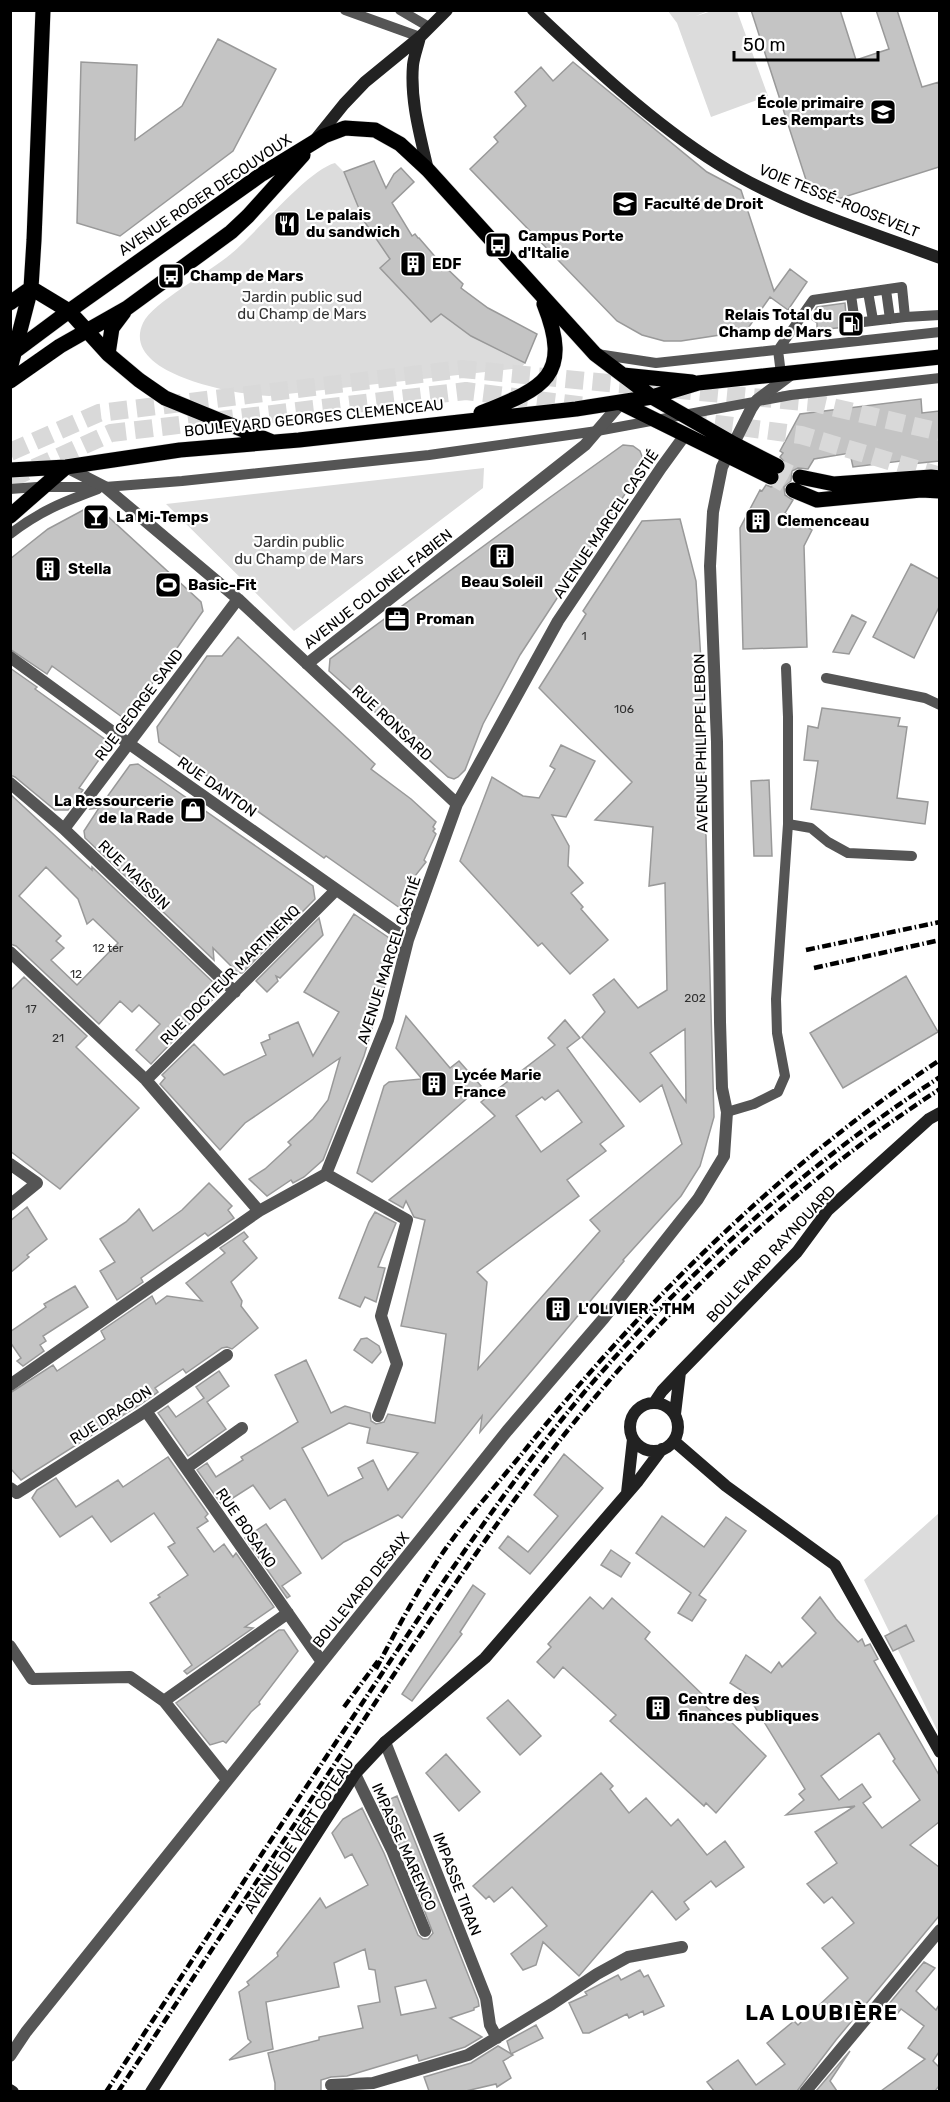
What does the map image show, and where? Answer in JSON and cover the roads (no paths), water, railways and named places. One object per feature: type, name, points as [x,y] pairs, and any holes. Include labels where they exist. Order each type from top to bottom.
[{"type":"main road","points":[[10,369],[16,329],[31,288],[43,10]]},
{"type":"main road","name":"AVENUE ROGER DECOUVOUX","points":[[13,354],[69,311],[262,174],[312,143],[345,128],[375,130],[400,144],[428,170],[595,354],[652,397],[684,416],[731,450]]},
{"type":"main road","points":[[10,381],[60,346],[127,308],[231,232],[312,143]]},
{"type":"main road","points":[[10,303],[31,288]]},
{"type":"main road","points":[[31,288],[69,311],[108,354],[165,398],[273,442]]},
{"type":"main road","points":[[462,421],[532,390],[542,384],[552,371],[556,357],[555,341],[541,295]]},
{"type":"main road","points":[[108,354],[112,328],[127,308]]},
{"type":"main road","points":[[16,329],[69,311]]},
{"type":"main road","points":[[623,375],[698,383],[939,357]]},
{"type":"main road","name":"BOULEVARD GEORGES CLEMENCEAU","points":[[10,470],[66,467],[180,450],[273,442],[621,403],[652,397],[698,383]]},
{"type":"main road","points":[[621,403],[685,435],[731,450],[774,471]]},
{"type":"main road","points":[[10,516],[66,467]]},
{"type":"main road","points":[[939,478],[834,484],[796,483],[817,500],[921,490],[939,491]]},
{"type":"street","points":[[312,143],[365,82],[420,37],[447,10]]},
{"type":"street","name":"VOIE TESSÉ-ROOSEVELT","points":[[533,10],[572,48],[669,130],[719,165],[806,208],[939,258]]},
{"type":"street","points":[[420,37],[413,64],[413,95],[415,115],[428,170]]},
{"type":"street","name":"AVENUE PHILIPPE LEBON","points":[[725,1140],[727,1112],[722,1088],[717,742],[710,566],[713,512],[722,467],[744,421],[757,400],[788,373]]},
{"type":"street","name":"AVENUE COLONEL FABIEN","points":[[66,467],[105,487],[238,599],[307,664],[576,453],[621,403]]},
{"type":"street","name":"AVENUE MARCEL CASTIÉ","points":[[326,1174],[388,1020],[408,939],[457,804],[558,621],[685,435]]},
{"type":"street","name":"RUE GEORGE SAND","points":[[64,829],[238,599]]},
{"type":"street","name":"RUE DANTON","points":[[10,657],[128,743],[408,939]]},
{"type":"street","name":"RUE RONSARD","points":[[307,664],[457,804]]},
{"type":"street","name":"RUE MAISSIN","points":[[10,783],[64,829],[235,992]]},
{"type":"street","name":"RUE DOCTEUR MARTINENQ","points":[[146,1080],[336,890]]},
{"type":"street","points":[[10,952],[146,1080],[259,1211]]},
{"type":"street","name":"BOULEVARD RAYNOUARD","points":[[681,1371],[797,1252],[828,1210],[929,1119],[939,1113]]},
{"type":"street","name":"BOULEVARD DESAIX","points":[[10,2056],[26,2032],[507,1431],[604,1318],[698,1199],[724,1156],[725,1140]]},
{"type":"street","points":[[10,1164],[37,1183],[10,1205]]},
{"type":"street","points":[[12,1381],[259,1211],[326,1174],[406,1220],[381,1316],[397,1364],[378,1416]]},
{"type":"street","name":"RUE DRAGON","points":[[10,1488],[17,1493],[146,1411],[227,1355]]},
{"type":"street","points":[[654,1403],[681,1371]]},
{"type":"street","points":[[675,1414],[669,1408],[654,1403],[645,1404],[633,1415],[630,1432],[633,1439],[646,1450],[663,1449],[674,1441],[678,1428],[675,1414],[681,1371]]},
{"type":"street","name":"RUE BOSANO","points":[[146,1411],[322,1662]]},
{"type":"street","points":[[186,1468],[242,1428]]},
{"type":"street","points":[[627,1493],[633,1439]]},
{"type":"street","points":[[674,1441],[726,1486],[835,1565],[939,1752]]},
{"type":"street","name":"AVENUE DE VERT COTEAU","points":[[151,2091],[355,1774],[385,1742],[485,1658],[663,1449]]},
{"type":"street","points":[[164,1701],[288,1614]]},
{"type":"street","points":[[10,1646],[32,1679],[130,1677],[164,1701],[227,1780]]},
{"type":"street","name":"IMPASSE TIRAN","points":[[385,1742],[486,1998],[490,2025],[497,2038]]},
{"type":"street","name":"IMPASSE MARENCO","points":[[355,1774],[392,1850],[424,1931]]},
{"type":"street","points":[[804,2091],[939,1930]]},
{"type":"street","points":[[331,2085],[373,2083],[468,2055],[628,1957],[682,1947]]},
{"type":"lane","points":[[345,10],[420,37]]},
{"type":"lane","points":[[400,10],[429,27]]},
{"type":"lane","points":[[778,350],[813,300],[902,287],[905,317]]},
{"type":"lane","points":[[886,290],[890,319]]},
{"type":"lane","points":[[867,292],[873,320]]},
{"type":"lane","points":[[851,295],[855,322],[939,315]]},
{"type":"lane","points":[[595,354],[656,363],[939,332]]},
{"type":"lane","points":[[778,350],[788,373]]},
{"type":"lane","points":[[10,489],[105,487],[182,481],[429,455],[597,431],[684,416],[757,400],[939,378]]},
{"type":"lane","points":[[10,534],[29,519],[51,507],[105,487]]},
{"type":"lane","points":[[727,1112],[754,1104],[778,1092],[785,1076],[777,1033],[776,999],[788,824],[789,729],[786,668]]},
{"type":"lane","points":[[826,678],[925,698],[939,705]]},
{"type":"lane","points":[[788,824],[811,828],[828,842],[848,853],[912,856]]},
{"type":"tunnel","points":[[10,452],[99,413],[462,369],[815,403],[940,432]]},
{"type":"tunnel","points":[[10,479],[111,433],[466,391],[586,406]]},
{"type":"tunnel","points":[[688,420],[801,435],[940,476]]},
{"type":"tunnel","points":[[777,466],[800,477]]},
{"type":"tunnel","points":[[771,477],[793,490]]},
{"type":"railway","points":[[806,950],[940,922]]},
{"type":"railway","points":[[814,968],[940,940]]},
{"type":"railway","points":[[376,1669],[434,1565],[454,1537],[574,1391],[621,1338],[670,1286],[772,1189],[882,1100],[940,1060]]},
{"type":"railway","points":[[106,2092],[438,1589],[495,1507],[587,1389],[667,1302],[753,1220],[844,1145],[940,1077]]},
{"type":"railway","points":[[118,2092],[450,1591],[556,1445],[641,1345],[734,1251],[834,1165],[940,1089]]},
{"type":"railway","points":[[344,1707],[378,1661]]},
{"type":"place","name":"École primaire Les Remparts","points":[[883,112]]},
{"type":"place","name":"Faculté de Droit","points":[[625,204]]},
{"type":"place","name":"Le palais du sandwich","points":[[287,224]]},
{"type":"place","name":"Campus Porte d'Italie","points":[[498,245]]},
{"type":"place","name":"EDF","points":[[413,264]]},
{"type":"place","name":"Champ de Mars","points":[[171,276]]},
{"type":"place","name":"Relais Total du Champ de Mars","points":[[851,324]]},
{"type":"place","name":"La Mi-Temps","points":[[96,517]]},
{"type":"place","name":"Clemenceau","points":[[758,521]]},
{"type":"place","name":"Beau Soleil","points":[[502,556]]},
{"type":"place","name":"Stella","points":[[48,569]]},
{"type":"place","name":"Basic-Fit","points":[[168,585]]},
{"type":"place","name":"Proman","points":[[397,619]]},
{"type":"place","name":"La Ressourcerie de la Rade","points":[[193,810]]},
{"type":"place","name":"Lycée Marie France","points":[[434,1084]]},
{"type":"place","name":"L'OLIVIER - THM","points":[[558,1309]]},
{"type":"place","name":"Centre des finances publiques","points":[[658,1708]]},
{"type":"district","name":"LA LOUBIÈRE","points":[[822,2013]]},
{"type":"park label","name":"Jardin public sud du Champ de Mars","points":[[302,306]]},
{"type":"park label","name":"Jardin public du Champ de Mars","points":[[299,550]]}]
